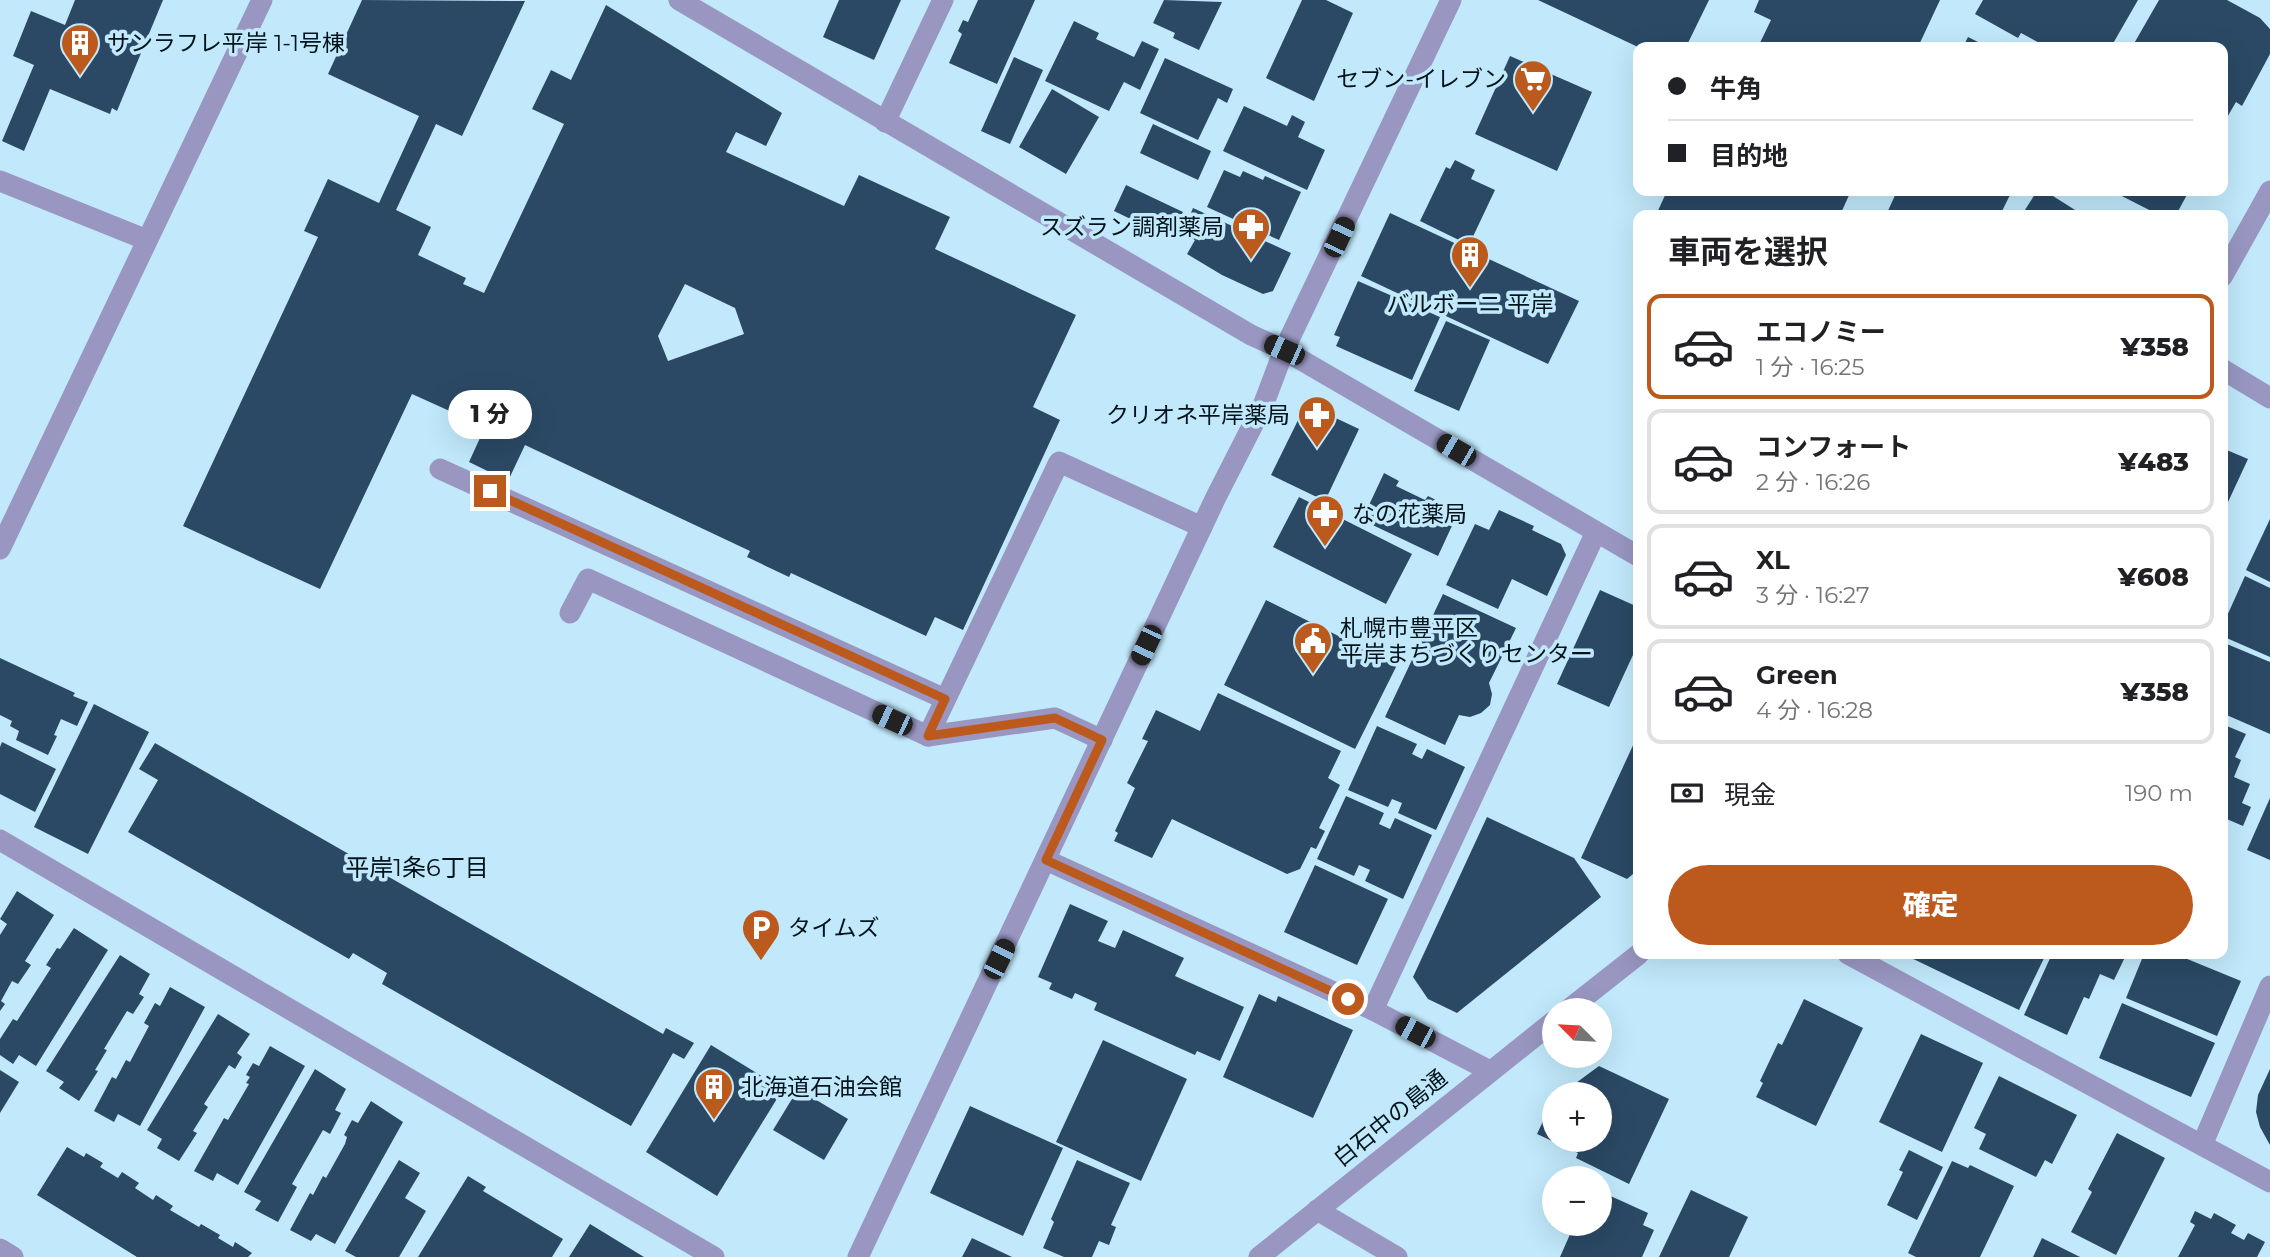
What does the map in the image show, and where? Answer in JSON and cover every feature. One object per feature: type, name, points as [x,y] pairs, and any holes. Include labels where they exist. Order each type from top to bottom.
[{"type":"street","points":[[0,549],[262,0]]},
{"type":"street","points":[[679,0],[1251,335],[1284,350],[1633,553]]},
{"type":"street","points":[[885,122],[943,0]]},
{"type":"street","points":[[858,1257],[1202,527],[1264,403],[1284,350],[1451,0]]},
{"type":"street","points":[[0,181],[147,240]]},
{"type":"street","points":[[2228,266],[2270,191]]},
{"type":"street","points":[[2228,372],[2270,397]]},
{"type":"street","points":[[928,736],[1059,462],[1202,527]]},
{"type":"street","points":[[440,468],[945,699]]},
{"type":"street","points":[[1373,1010],[1596,532]]},
{"type":"street","points":[[570,613],[587,579],[928,736],[1055,718],[1102,740]]},
{"type":"street","points":[[0,840],[714,1257]]},
{"type":"street","points":[[1046,860],[1373,1010],[1490,1071]]},
{"type":"street","points":[[1583,998],[1633,959]]},
{"type":"street","points":[[1857,959],[2270,1181]]},
{"type":"street","points":[[2202,1145],[2270,986]]},
{"type":"street","name":"白石中の島通","points":[[1259,1257],[1542,1030]]},
{"type":"street","points":[[1317,1210],[1396,1257]]},
{"type":"street","points":[[0,1249],[13,1257]]},
{"type":"building","name":"サンラフレ平岸 1-1号棟","points":[[75,0],[163,0],[117,111],[112,108],[110,114],[50,89],[24,151],[2,141],[34,65],[13,56],[31,11],[65,25]]},
{"type":"building","points":[[362,0],[525,1],[462,136],[436,124],[396,210],[431,227],[418,255],[466,278],[463,284],[484,293],[564,124],[532,109],[551,70],[571,80],[606,5],[782,113],[766,146],[736,132],[726,152],[844,206],[859,175],[950,217],[935,249],[1076,315],[1033,407],[1060,420],[963,630],[935,617],[926,636],[791,573],[789,577],[747,557],[750,551],[525,445],[508,481],[469,462],[485,427],[412,394],[320,589],[183,526],[318,237],[304,231],[328,179],[379,203],[419,116],[328,74]],"holes":[[[685,284],[735,308],[744,334],[668,361],[658,336]]]},
{"type":"building","points":[[839,0],[901,0],[874,60],[823,37]]},
{"type":"building","points":[[978,0],[1035,0],[997,84],[949,63],[962,34],[958,31],[963,20],[968,22]]},
{"type":"building","points":[[1164,0],[1222,2],[1199,50],[1173,38],[1175,33],[1153,23]]},
{"type":"building","points":[[1302,0],[1326,0],[1353,13],[1314,101],[1266,78]]},
{"type":"building","points":[[1538,0],[1709,0],[1688,42],[1633,42],[1633,45]]},
{"type":"building","points":[[1759,0],[1940,0],[1920,42],[1760,42],[1771,20],[1754,12]]},
{"type":"building","points":[[1983,0],[2138,0],[2114,42],[2038,42],[2021,33],[2018,38],[1975,14]]},
{"type":"building","points":[[2159,0],[2227,0],[2260,18],[2270,29],[2270,54],[2242,106],[2236,102],[2228,116],[2228,42],[2135,42]]},
{"type":"building","points":[[1074,21],[1099,33],[1096,39],[1134,57],[1142,41],[1159,49],[1140,90],[1124,82],[1109,111],[1045,81]]},
{"type":"building","points":[[1968,37],[1978,42],[1966,42]]},
{"type":"building","name":"セブン-イレブン","points":[[1510,56],[1592,92],[1557,171],[1475,134]]},
{"type":"building","points":[[1014,57],[1043,70],[1010,144],[981,131]]},
{"type":"building","points":[[1165,58],[1233,89],[1227,103],[1218,98],[1198,140],[1140,113]]},
{"type":"building","points":[[1052,89],[1099,117],[1066,174],[1019,147]]},
{"type":"building","points":[[1244,106],[1287,126],[1292,115],[1305,122],[1298,137],[1325,150],[1307,190],[1223,151]]},
{"type":"building","points":[[1153,124],[1211,151],[1198,180],[1140,153]]},
{"type":"building","points":[[1455,160],[1475,170],[1471,179],[1495,190],[1469,245],[1420,221],[1446,167],[1450,169]]},
{"type":"building","points":[[1224,170],[1240,177],[1243,171],[1263,180],[1265,176],[1301,192],[1279,240],[1207,207]]},
{"type":"building","points":[[1126,185],[1183,212],[1170,238],[1114,211]]},
{"type":"building","points":[[1665,196],[1849,196],[1842,210],[1658,210]]},
{"type":"building","points":[[1895,196],[2010,196],[2002,210],[1888,210]]},
{"type":"building","points":[[2034,196],[2053,196],[2075,210],[2025,210]]},
{"type":"building","points":[[2122,196],[2186,196],[2179,210],[2149,210]]},
{"type":"building","points":[[1193,208],[1291,253],[1273,291],[1263,294],[1222,275],[1187,254],[1195,240],[1182,234]]},
{"type":"building","name":"バルボーニ 平岸","points":[[1390,213],[1579,301],[1548,364],[1361,276]]},
{"type":"building","points":[[1358,281],[1440,317],[1412,380],[1336,346],[1340,337],[1334,335]]},
{"type":"building","points":[[1446,321],[1490,340],[1459,411],[1414,391]]},
{"type":"building","points":[[1306,404],[1359,429],[1325,501],[1271,475]]},
{"type":"building","points":[[2228,451],[2248,459],[2228,502]]},
{"type":"building","points":[[1384,473],[1399,481],[1396,486],[1425,500],[1428,496],[1444,504],[1442,508],[1457,515],[1438,556],[1362,520]]},
{"type":"building","points":[[1299,497],[1412,554],[1386,604],[1273,547]]},
{"type":"building","points":[[1499,510],[1534,526],[1532,530],[1561,544],[1566,555],[1547,596],[1512,579],[1498,609],[1446,585],[1475,524],[1489,530]]},
{"type":"building","points":[[2270,519],[2270,582],[2246,570]]},
{"type":"building","points":[[2245,576],[2270,588],[2270,657],[2228,639],[2228,614]]},
{"type":"building","points":[[1600,590],[1633,605],[1633,655],[1609,707],[1557,684]]},
{"type":"building","points":[[1443,594],[1516,628],[1489,683],[1492,694],[1490,705],[1481,713],[1470,717],[1459,715],[1445,745],[1385,717]]},
{"type":"building","points":[[1266,600],[1397,665],[1355,749],[1224,685]]},
{"type":"building","points":[[2228,644],[2270,662],[2270,734],[2228,716]]},
{"type":"building","points":[[0,658],[75,693],[73,696],[88,702],[77,726],[61,719],[48,755],[16,740],[19,731],[10,726],[12,721],[0,715]]},
{"type":"building","points":[[1218,693],[1341,751],[1328,778],[1340,785],[1319,828],[1325,831],[1316,849],[1311,847],[1300,869],[1287,874],[1172,819],[1152,858],[1114,841],[1118,833],[1115,831],[1135,788],[1127,783],[1148,741],[1142,739],[1156,710],[1200,731]]},
{"type":"building","points":[[94,704],[149,732],[88,854],[34,827]]},
{"type":"building","points":[[1377,726],[1417,744],[1412,754],[1422,759],[1427,749],[1465,767],[1436,830],[1398,813],[1402,803],[1392,799],[1388,807],[1348,790]]},
{"type":"building","points":[[2228,726],[2246,734],[2235,757],[2241,760],[2234,777],[2250,784],[2242,803],[2251,807],[2243,826],[2228,820]]},
{"type":"building","points":[[2,742],[56,769],[35,812],[0,794]]},
{"type":"building","points":[[155,743],[663,1034],[666,1028],[694,1043],[684,1059],[673,1053],[631,1126],[382,984],[387,973],[353,953],[349,959],[128,832],[158,780],[139,769]]},
{"type":"building","points":[[1633,745],[1633,874],[1627,879],[1581,858]]},
{"type":"building","points":[[1346,796],[1384,813],[1379,824],[1390,829],[1395,818],[1432,835],[1403,899],[1365,881],[1370,870],[1359,865],[1354,876],[1317,859]]},
{"type":"building","points":[[2270,798],[2270,860],[2247,850]]},
{"type":"building","points":[[1487,817],[1574,858],[1601,897],[1457,1013],[1428,999],[1413,977]]},
{"type":"building","points":[[1315,865],[1388,899],[1357,965],[1284,932]]},
{"type":"building","points":[[17,891],[54,915],[25,961],[31,965],[18,984],[12,981],[1,1001],[5,1004],[0,1011],[0,935],[7,924],[0,919]]},
{"type":"building","points":[[1070,904],[1108,921],[1098,941],[1115,948],[1123,930],[1184,958],[1175,976],[1244,1007],[1220,1061],[1197,1051],[1195,1055],[1094,1010],[1097,1003],[1075,993],[1072,999],[1049,989],[1052,983],[1038,977]]},
{"type":"building","points":[[74,928],[108,950],[36,1066],[19,1055],[13,1064],[0,1055],[0,1039],[13,1019],[17,1021],[51,968],[46,965]]},
{"type":"building","points":[[120,955],[150,974],[139,994],[144,997],[133,1014],[127,1011],[104,1049],[107,1050],[95,1070],[98,1071],[79,1101],[59,1088],[64,1082],[46,1071]]},
{"type":"building","points":[[1913,959],[2044,959],[2019,1010]]},
{"type":"building","points":[[2050,959],[2124,959],[2114,980],[2100,974],[2089,999],[2084,997],[2067,1035],[2024,1015]]},
{"type":"building","points":[[2142,959],[2187,959],[2241,981],[2217,1036],[2126,998]]},
{"type":"building","points":[[170,987],[205,1007],[140,1126],[118,1114],[114,1122],[94,1111],[112,1077],[116,1079],[126,1060],[130,1062],[149,1026],[144,1023],[155,1003],[160,1006]]},
{"type":"building","points":[[1259,994],[1276,1002],[1278,996],[1353,1030],[1313,1118],[1223,1077]]},
{"type":"building","points":[[1804,999],[1863,1028],[1816,1126],[1756,1097],[1763,1083],[1760,1081],[1778,1043],[1782,1045]]},
{"type":"building","points":[[2122,1003],[2215,1043],[2191,1097],[2099,1058]]},
{"type":"building","points":[[218,1014],[250,1034],[237,1053],[242,1057],[235,1069],[229,1065],[204,1104],[208,1107],[193,1131],[197,1133],[179,1161],[157,1148],[162,1139],[147,1130]]},
{"type":"building","points":[[1921,1034],[1983,1063],[1942,1152],[1879,1122]]},
{"type":"building","points":[[1103,1040],[1187,1079],[1141,1181],[1056,1142]]},
{"type":"building","name":"北海道石油会館","points":[[711,1045],[783,1089],[717,1196],[646,1152]]},
{"type":"building","points":[[270,1046],[305,1066],[238,1185],[217,1173],[213,1181],[194,1171],[224,1118],[228,1120],[249,1084],[246,1083],[250,1077],[246,1075],[253,1063],[259,1066]]},
{"type":"building","points":[[1596,1068],[1603,1068],[1669,1099],[1629,1184],[1612,1176],[1612,1166],[1592,1166],[1576,1158],[1578,1153],[1576,1152],[1612,1152],[1612,1082],[1577,1082]]},
{"type":"building","points":[[315,1069],[346,1089],[335,1110],[341,1113],[330,1134],[323,1130],[292,1184],[297,1187],[278,1222],[255,1210],[261,1201],[244,1192]]},
{"type":"building","points":[[2270,1069],[2270,1145],[2260,1127],[2256,1112],[2258,1095]]},
{"type":"building","points":[[0,1070],[19,1082],[0,1113]]},
{"type":"building","points":[[1999,1076],[2077,1115],[2052,1164],[2045,1160],[2036,1177],[1979,1149],[1986,1134],[1974,1128]]},
{"type":"building","points":[[798,1089],[848,1119],[824,1160],[773,1130]]},
{"type":"building","points":[[371,1101],[403,1122],[335,1244],[316,1234],[311,1241],[290,1230],[310,1193],[313,1195],[323,1176],[326,1178],[345,1144],[347,1137],[344,1135],[352,1120],[358,1123]]},
{"type":"building","points":[[970,1106],[1063,1148],[1023,1236],[930,1193]]},
{"type":"building","points":[[1542,1123],[1542,1136],[1537,1134]]},
{"type":"building","points":[[2117,1133],[2165,1158],[2116,1255],[2071,1232],[2092,1192],[2088,1189]]},
{"type":"building","points":[[67,1147],[84,1157],[86,1153],[103,1163],[100,1167],[118,1178],[122,1172],[139,1183],[135,1188],[153,1200],[156,1195],[173,1206],[170,1210],[199,1227],[201,1224],[220,1235],[218,1238],[233,1247],[235,1242],[252,1253],[248,1257],[137,1257],[37,1195]]},
{"type":"building","points":[[1909,1150],[1943,1167],[1917,1220],[1887,1205],[1903,1172],[1899,1170]]},
{"type":"building","points":[[399,1160],[420,1173],[405,1198],[426,1211],[399,1257],[356,1257],[345,1251]]},
{"type":"building","points":[[1077,1160],[1130,1183],[1111,1225],[1116,1227],[1109,1245],[1099,1241],[1092,1257],[1064,1257],[1043,1248],[1054,1222],[1051,1219]]},
{"type":"building","points":[[1952,1161],[1968,1168],[1970,1165],[2014,1186],[1980,1257],[1916,1257],[1908,1253]]},
{"type":"building","points":[[468,1176],[486,1187],[483,1191],[563,1239],[552,1257],[418,1257]]},
{"type":"building","points":[[1691,1190],[1748,1217],[1729,1257],[1659,1257]]},
{"type":"building","points":[[1612,1197],[1648,1213],[1643,1225],[1654,1230],[1642,1257],[1560,1257],[1569,1236],[1612,1236]]},
{"type":"building","points":[[2195,1211],[2211,1219],[2214,1213],[2236,1225],[2231,1233],[2244,1240],[2248,1233],[2265,1242],[2257,1257],[2178,1257],[2195,1225],[2190,1222]]},
{"type":"building","points":[[590,1224],[644,1257],[569,1257]]},
{"type":"building","points":[[972,1238],[1012,1257],[962,1257]]},
{"type":"building","points":[[2042,1238],[2080,1257],[2033,1257]]},
{"type":"place","name":"サンラフレ平岸 1-1号棟","points":[[80,77]]},
{"type":"place","name":"セブン-イレブン","points":[[1533,113]]},
{"type":"place","name":"スズラン調剤薬局","points":[[1251,261]]},
{"type":"place","name":"バルボーニ 平岸","points":[[1470,289]]},
{"type":"place","name":"クリオネ平岸薬局","points":[[1317,449]]},
{"type":"place","name":"なの花薬局","points":[[1325,548]]},
{"type":"place","name":"札幌市豊平区 平岸まちづくりセンター","points":[[1313,675]]},
{"type":"place","name":"タイムズ","points":[[761,962]]},
{"type":"place","name":"北海道石油会館","points":[[714,1121]]},
{"type":"district","name":"平岸1条6丁目","points":[[417,868]]},
{"type":"route","points":[[490,491],[945,699],[928,736],[1055,718],[1102,740],[1046,860],[1348,999]]}]
